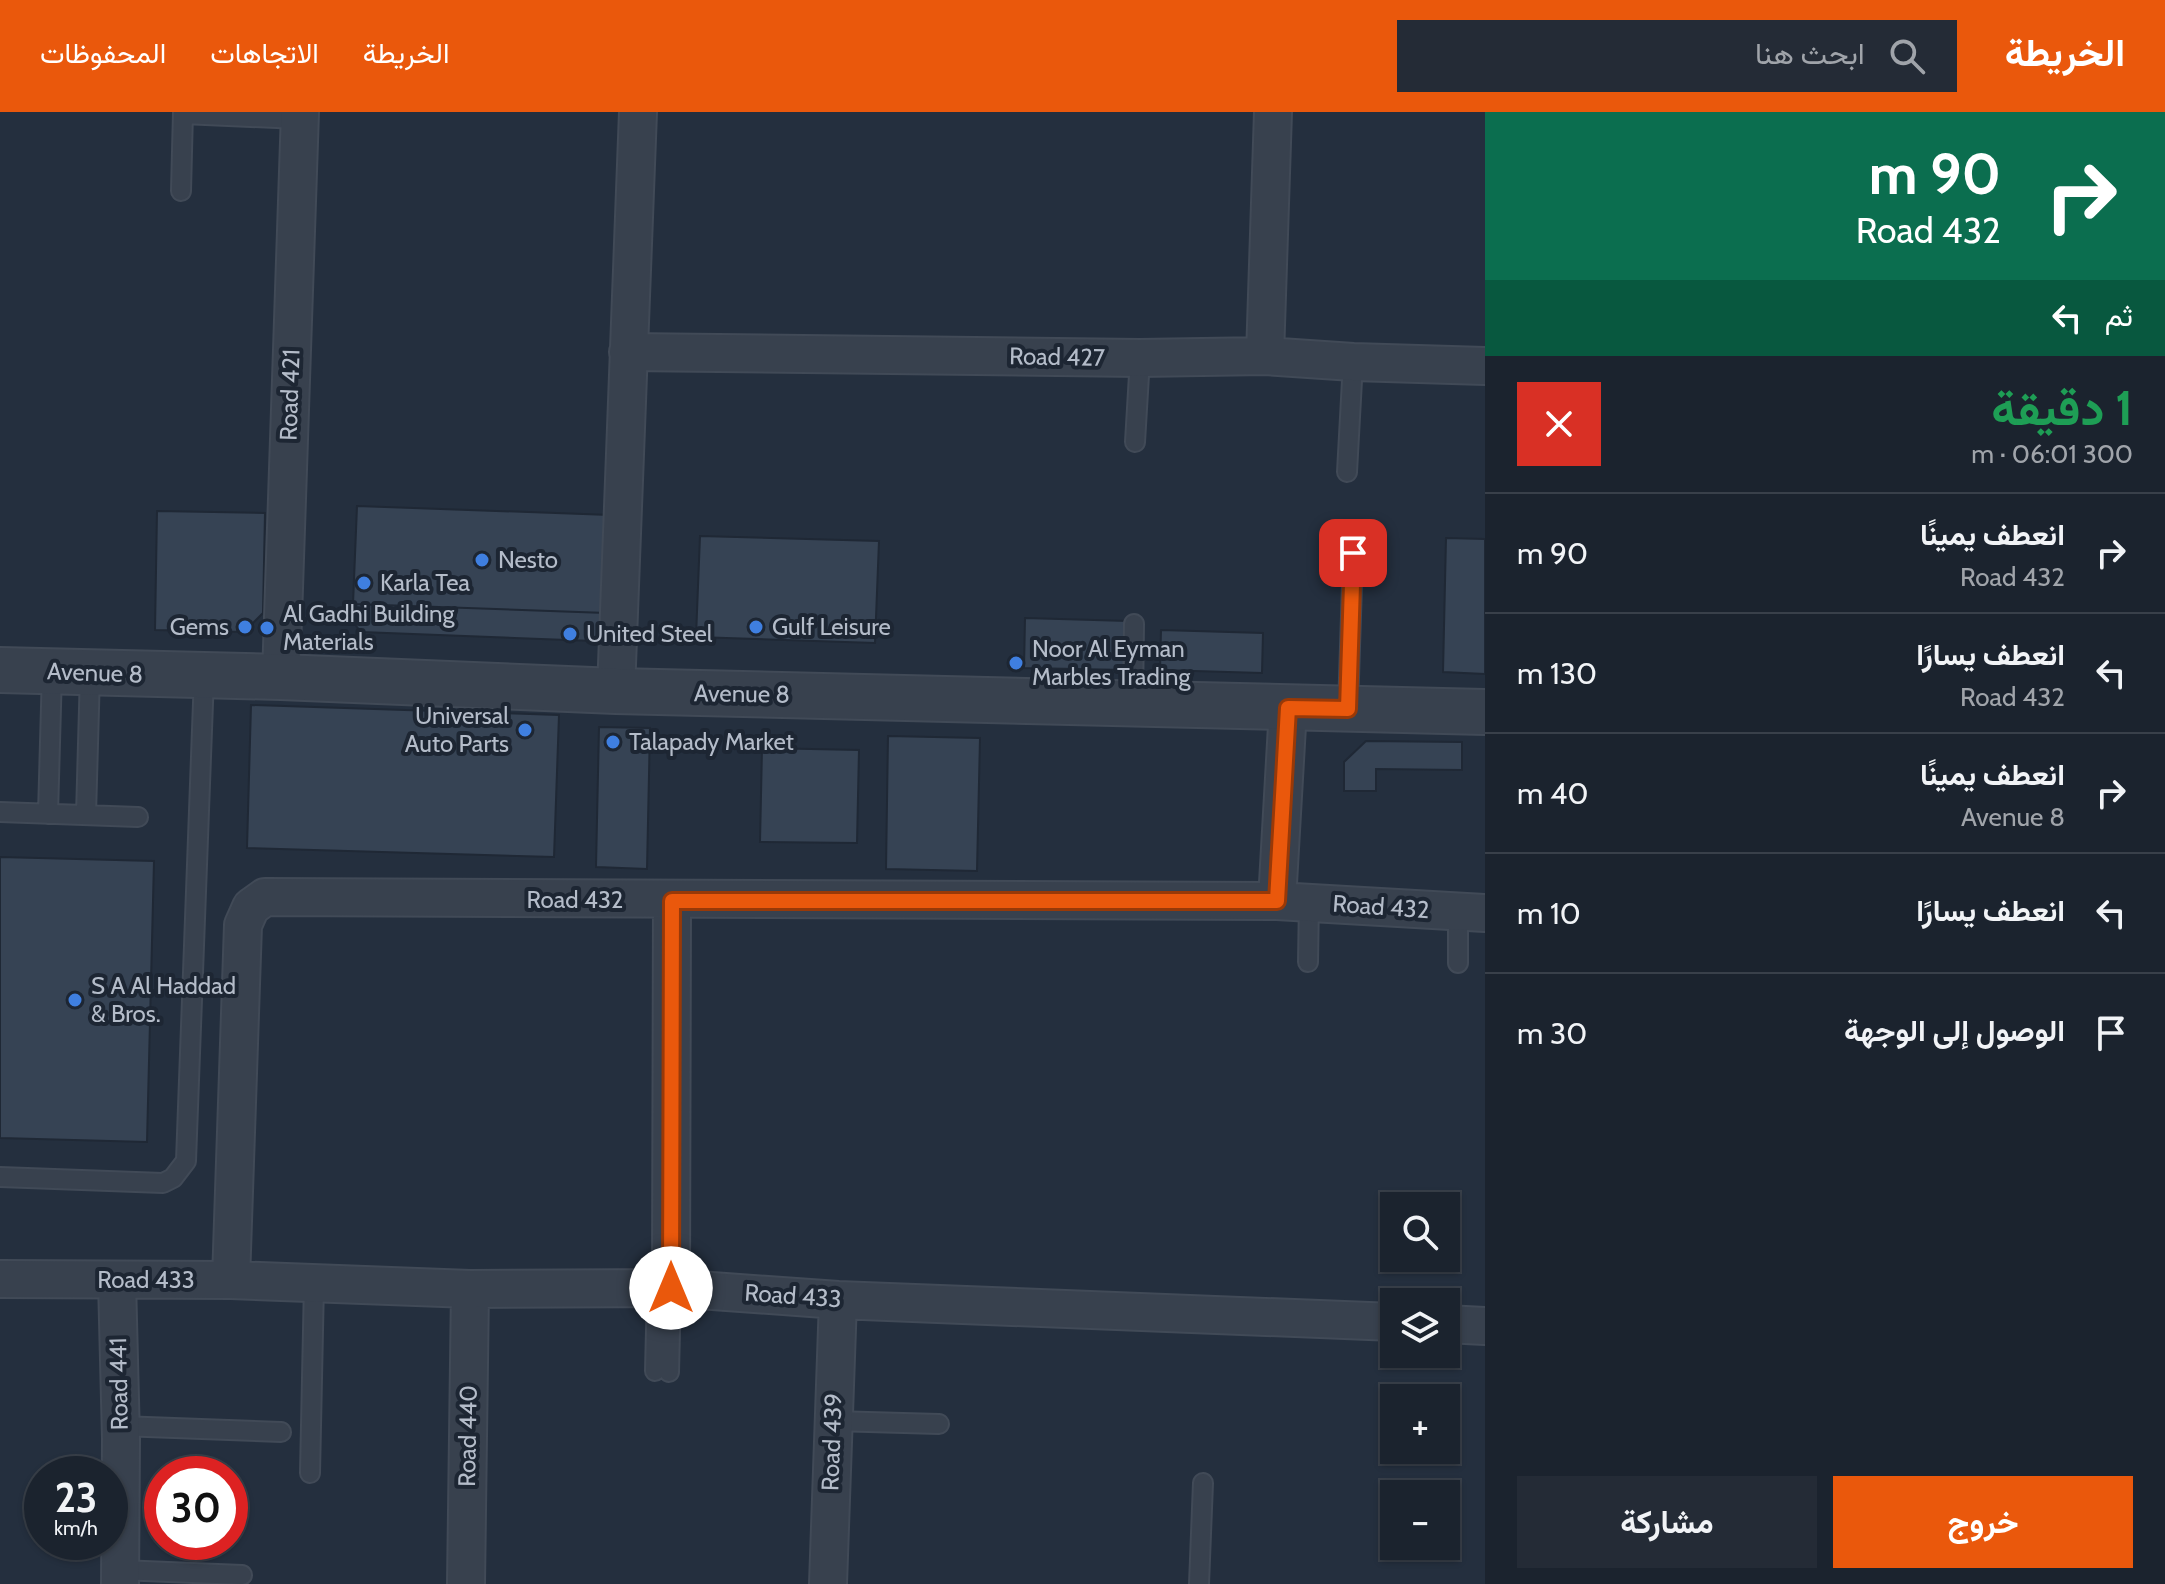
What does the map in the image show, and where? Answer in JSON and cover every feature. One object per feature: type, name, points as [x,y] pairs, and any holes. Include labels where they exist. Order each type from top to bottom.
[{"type":"street","points":[[616,691],[638,112]]},
{"type":"street","points":[[1265,356],[1273,112]]},
{"type":"street","name":"Road 421","points":[[281,677],[300,116]]},
{"type":"street","name":"Road 427","points":[[628,352],[1140,358],[1265,356],[1485,366]]},
{"type":"street","name":"Avenue 8","points":[[0,670],[281,677],[616,691],[1485,712]]},
{"type":"street","points":[[1288,708],[1295,901]]},
{"type":"street","name":"Road 432","points":[[231,1280],[243,925],[251,907],[265,897],[672,901],[1295,901],[1472,912]]},
{"type":"street","points":[[664,1288],[672,901]]},
{"type":"street","name":"Road 433","points":[[0,1279],[231,1280],[470,1289],[664,1288],[838,1300],[1380,1321]]},
{"type":"street","name":"Road 441","points":[[117,1281],[120,1577]]},
{"type":"street","name":"Road 440","points":[[466,1584],[470,1289]]},
{"type":"street","name":"Road 439","points":[[828,1584],[838,1300]]},
{"type":"street","points":[[1460,1325],[1485,1326]]},
{"type":"lane","points":[[181,191],[183,113],[300,116]]},
{"type":"lane","points":[[1135,442],[1140,358]]},
{"type":"lane","points":[[1347,472],[1353,362]]},
{"type":"lane","points":[[1348,709],[1353,553]]},
{"type":"lane","points":[[1133,703],[1134,624]]},
{"type":"lane","points":[[48,814],[71,672]]},
{"type":"lane","points":[[71,672],[86,815]]},
{"type":"lane","points":[[0,1177],[163,1183],[173,1178],[186,1161],[204,676]]},
{"type":"lane","points":[[0,812],[138,817]]},
{"type":"lane","points":[[1295,901],[1304,962]]},
{"type":"lane","points":[[1458,963],[1472,912]]},
{"type":"lane","points":[[310,1473],[314,1283]]},
{"type":"lane","points":[[662,1372],[664,1288]]},
{"type":"lane","points":[[833,1421],[939,1424]]},
{"type":"lane","points":[[120,1433],[277,1437]]},
{"type":"lane","points":[[1199,1584],[1203,1483]]},
{"type":"lane","points":[[120,1577],[242,1575]]},
{"type":"building","name":"Nesto","points":[[357,506],[610,515],[606,613],[353,604]]},
{"type":"building","points":[[157,511],[265,513],[263,613],[244,632],[155,630]]},
{"type":"building","points":[[700,536],[879,541],[875,643],[696,637]]},
{"type":"building","points":[[1446,538],[1485,539],[1485,674],[1443,672]]},
{"type":"building","points":[[353,604],[606,613],[606,630],[593,641],[361,632],[353,622]]},
{"type":"building","points":[[1025,618],[1128,621],[1127,670],[1024,668]]},
{"type":"building","points":[[1161,630],[1263,633],[1262,673],[1160,670]]},
{"type":"building","points":[[251,705],[559,715],[554,857],[247,848]]},
{"type":"building","points":[[599,727],[650,728],[647,869],[596,867]]},
{"type":"building","points":[[888,736],[980,738],[977,871],[886,869]]},
{"type":"building","points":[[1366,741],[1462,742],[1462,770],[1376,769],[1376,791],[1344,791],[1344,762]]},
{"type":"building","points":[[762,748],[859,750],[857,843],[760,842]]},
{"type":"building","name":"S A Al Haddad & Bros.","points":[[0,857],[154,861],[147,1142],[0,1138]]},
{"type":"place","name":"Nesto","points":[[482,560]]},
{"type":"place","name":"Karla Tea","points":[[364,583]]},
{"type":"place","name":"Gems","points":[[245,627]]},
{"type":"place","name":"Gulf Leisure","points":[[756,627]]},
{"type":"place","name":"Al Gadhi Building Materials","points":[[267,628]]},
{"type":"place","name":"United Steel","points":[[570,634]]},
{"type":"place","name":"Noor Al Eyman Marbles Trading","points":[[1016,663]]},
{"type":"place","name":"Universal Auto Parts","points":[[525,730]]},
{"type":"place","name":"Talapady Market","points":[[613,742]]},
{"type":"place","name":"S A Al Haddad & Bros.","points":[[75,1000]]},
{"type":"route","points":[[671,1288],[672,901],[1277,901],[1288,708],[1348,709],[1353,553]]}]
